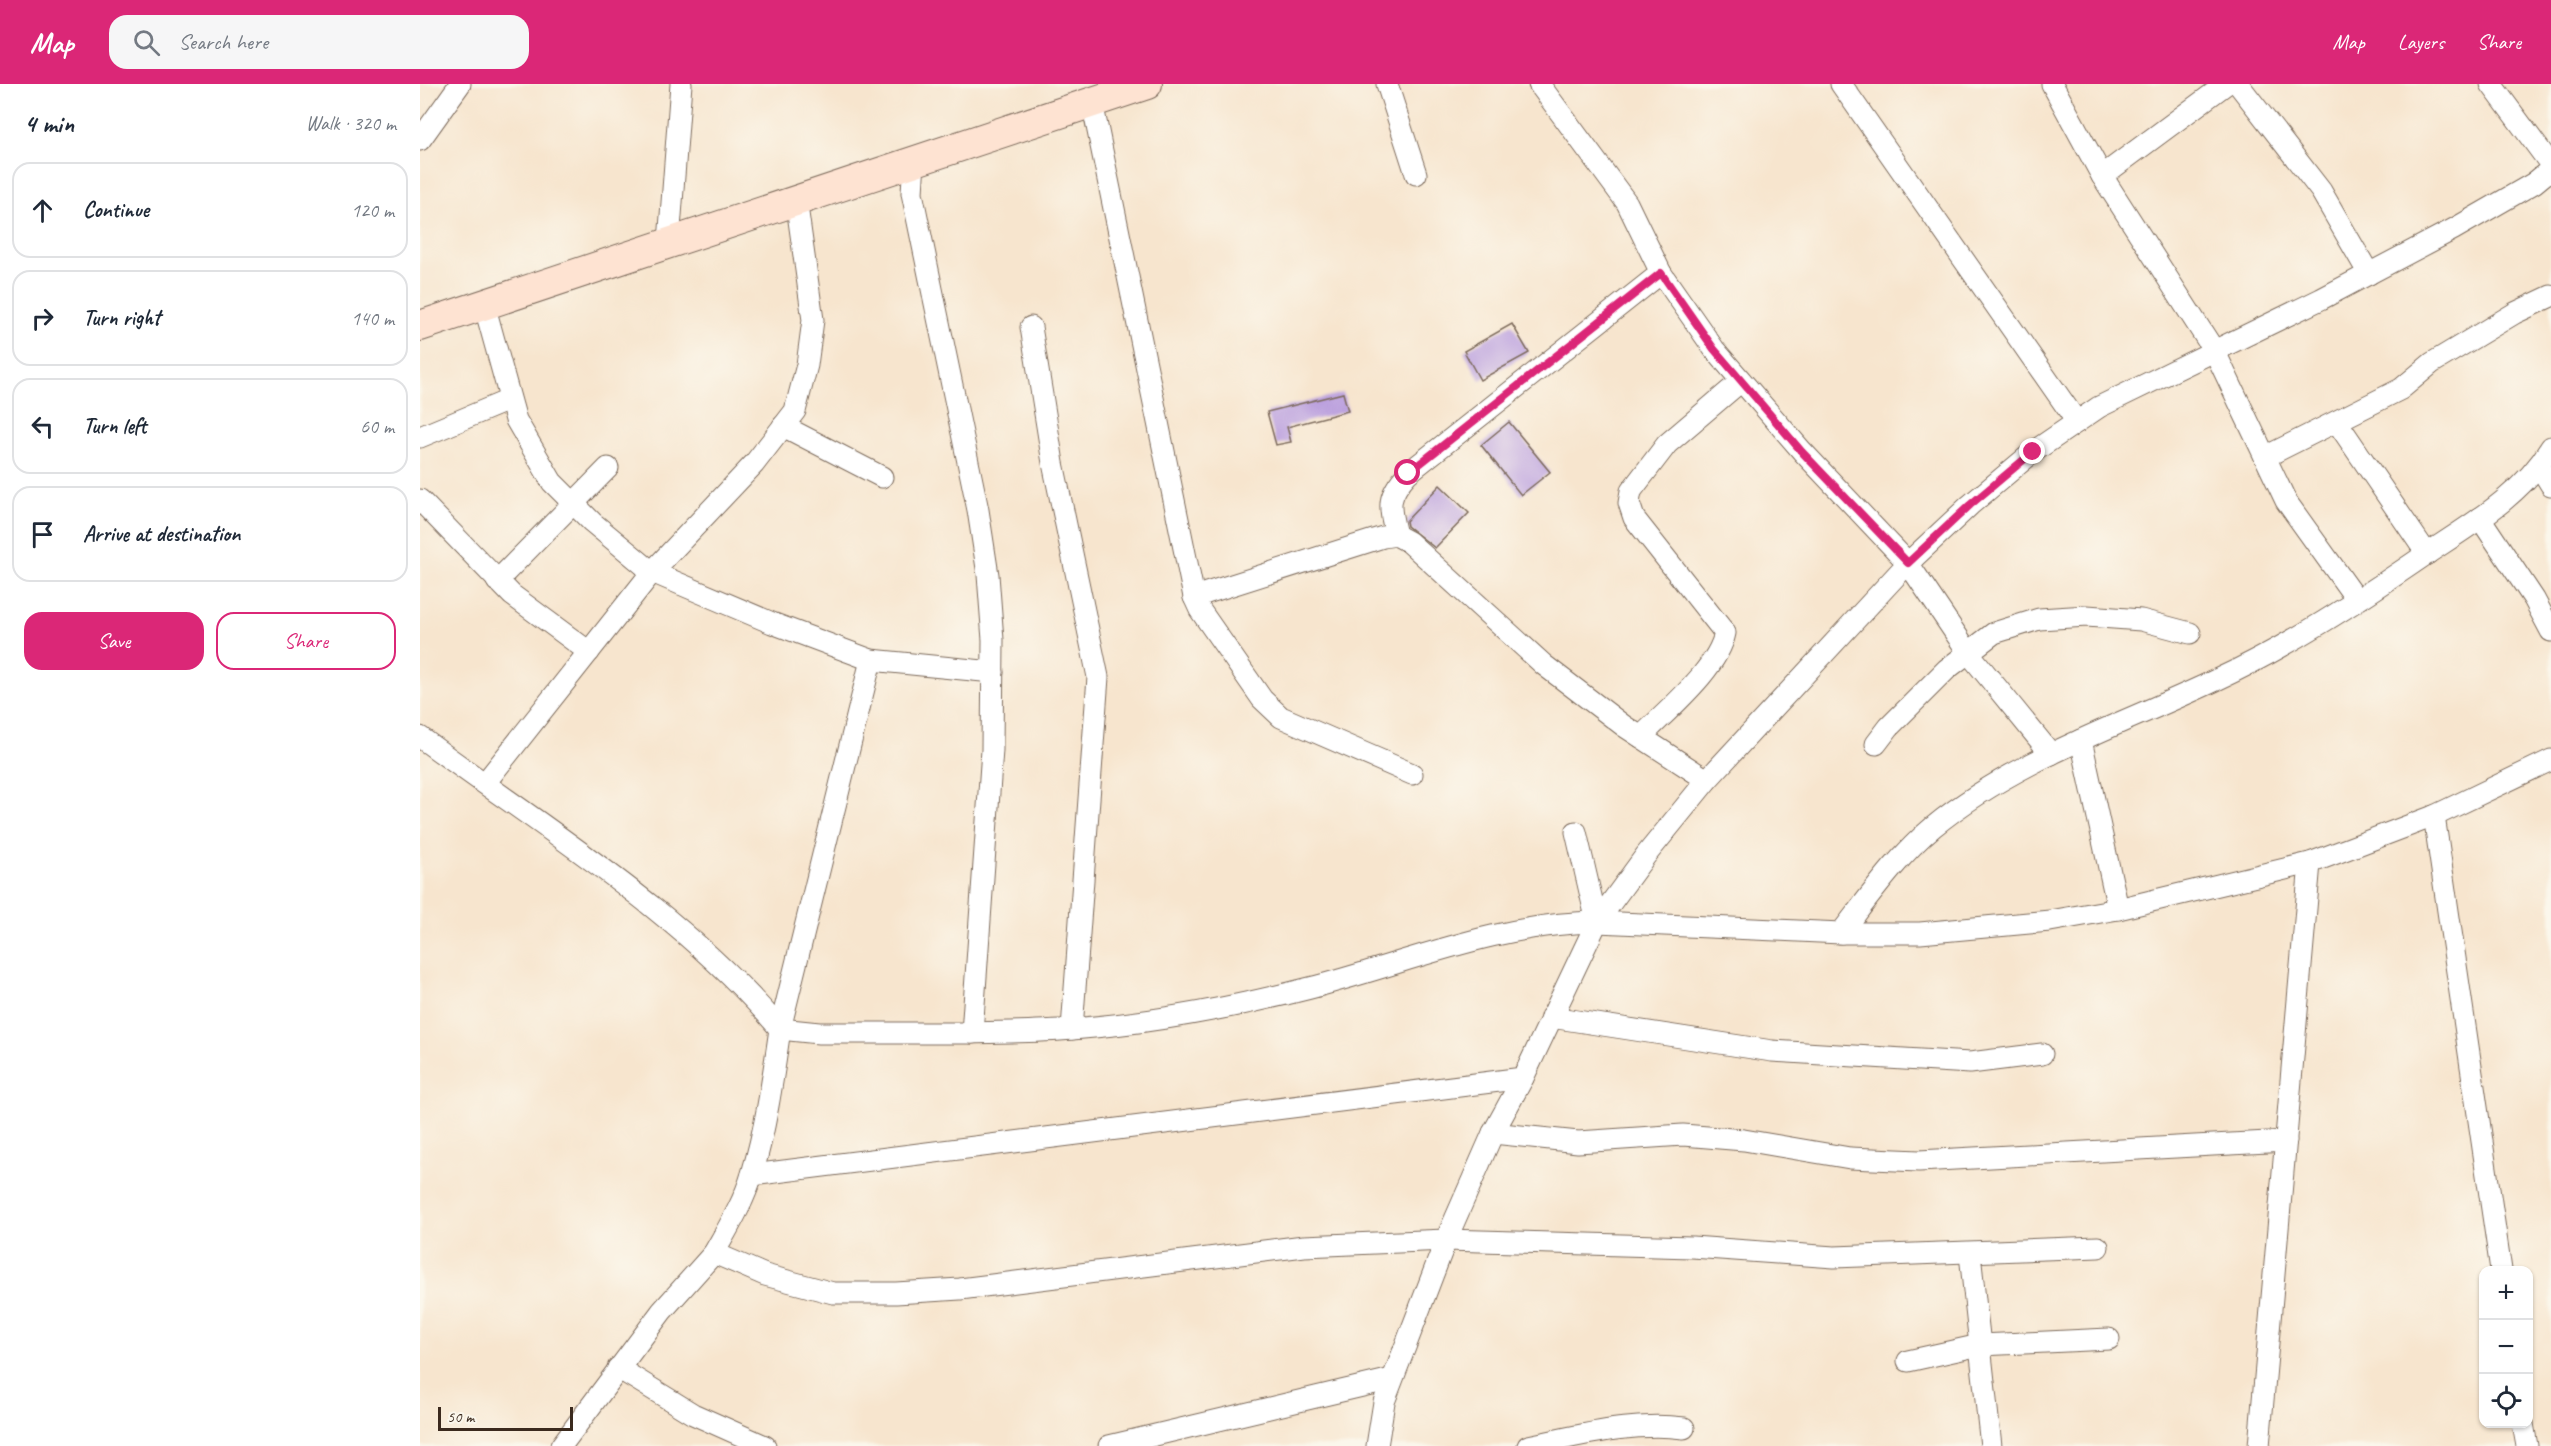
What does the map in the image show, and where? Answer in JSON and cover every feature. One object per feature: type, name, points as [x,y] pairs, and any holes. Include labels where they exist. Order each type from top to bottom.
[{"type":"street","points":[[420,140],[460,84]]},
{"type":"street","points":[[669,242],[681,84]]},
{"type":"street","points":[[420,326],[1147,84]]},
{"type":"street","points":[[1387,84],[1416,174]]},
{"type":"street","points":[[1539,84],[1627,203],[1661,273],[1714,349],[1802,452],[1908,563],[1968,652],[2051,754]]},
{"type":"street","points":[[1841,84],[2077,422]]},
{"type":"street","points":[[2052,84],[2102,176],[2215,352],[2286,501],[2357,600]]},
{"type":"street","points":[[2102,176],[2226,84]]},
{"type":"street","points":[[2238,84],[2321,190],[2369,274]]},
{"type":"street","points":[[1377,1446],[1384,1402],[1446,1240],[1493,1133],[1523,1078],[1597,922],[1646,855],[1707,780],[1908,563],[1996,482],[2033,452],[2099,406],[2215,352],[2369,274],[2534,183],[2551,167],[2491,84]]},
{"type":"street","points":[[1092,102],[1194,597],[1200,610],[1262,699],[1281,717],[1412,774]]},
{"type":"street","points":[[914,160],[912,193],[983,543],[992,629],[992,750],[972,1033]]},
{"type":"street","points":[[485,783],[652,572],[754,464],[795,411],[807,365],[813,320],[796,199]]},
{"type":"street","points":[[1396,535],[1389,506],[1394,488],[1408,473],[1661,273]]},
{"type":"street","points":[[2265,457],[2401,389],[2432,363],[2515,312],[2551,296]]},
{"type":"street","points":[[484,304],[516,420],[552,482],[572,503],[652,572],[772,623],[871,660],[993,672]]},
{"type":"street","points":[[1031,327],[1053,463],[1098,677],[1072,1029]]},
{"type":"street","points":[[1641,737],[1710,665],[1722,648],[1725,633],[1634,518],[1629,503],[1631,491],[1667,444],[1741,381]]},
{"type":"street","points":[[420,437],[509,400]]},
{"type":"street","points":[[2337,422],[2427,554]]},
{"type":"street","points":[[783,426],[882,477]]},
{"type":"street","points":[[1841,933],[1888,874],[1932,828],[1996,783],[2081,740],[2216,681],[2357,600],[2497,506],[2540,467],[2551,447]]},
{"type":"street","points":[[2540,467],[2551,485]]},
{"type":"street","points":[[497,581],[608,468]]},
{"type":"street","points":[[420,500],[512,595],[589,652]]},
{"type":"street","points":[[2480,518],[2534,599],[2551,631]]},
{"type":"street","points":[[1194,597],[1383,537],[1396,535],[1408,542],[1544,665],[1641,737],[1707,780]]},
{"type":"street","points":[[1876,744],[1888,727],[1968,652],[1994,633],[2039,619],[2086,616],[2141,620],[2190,633]]},
{"type":"street","points":[[561,1446],[662,1311],[714,1253],[736,1215],[752,1175],[770,1096],[780,1029],[871,660]]},
{"type":"street","points":[[420,738],[642,897],[720,965],[780,1029],[819,1033],[972,1033],[1072,1029],[1203,1012],[1310,988],[1409,957],[1530,929],[1567,923],[1597,922],[1841,933],[1920,933],[2050,921],[2118,909],[2310,863],[2434,816],[2551,760]]},
{"type":"street","points":[[2081,740],[2118,909]]},
{"type":"street","points":[[2434,816],[2500,1266]]},
{"type":"street","points":[[1576,832],[1597,922]]},
{"type":"street","points":[[2259,1446],[2310,863]]},
{"type":"street","points":[[1551,1017],[1772,1051],[1970,1063],[2042,1054]]},
{"type":"street","points":[[752,1175],[1523,1078]]},
{"type":"street","points":[[1493,1133],[1578,1142],[1683,1135],[1744,1140],[1850,1158],[1919,1161],[2286,1141]]},
{"type":"street","points":[[714,1253],[765,1275],[833,1293],[896,1293],[960,1288],[1304,1246],[1446,1240],[1692,1248],[1834,1257],[2098,1248]]},
{"type":"street","points":[[1970,1254],[1992,1446]]},
{"type":"street","points":[[1908,1361],[1980,1345],[2109,1339]]},
{"type":"street","points":[[618,1368],[693,1414],[765,1446]]},
{"type":"street","points":[[1109,1446],[1392,1379]]},
{"type":"street","points":[[1527,1446],[1601,1431],[1660,1425],[1684,1428]]},
{"type":"street","points":[[2524,1428],[2527,1446]]},
{"type":"building","points":[[1512,324],[1529,353],[1480,380],[1464,351]]},
{"type":"building","points":[[1343,393],[1348,411],[1287,427],[1291,442],[1276,445],[1267,412]]},
{"type":"building","points":[[1509,422],[1550,472],[1521,495],[1481,445]]},
{"type":"building","points":[[1440,485],[1469,513],[1435,548],[1407,526],[1406,521]]},
{"type":"route","points":[[1408,473],[1661,273],[1714,349],[1802,452],[1908,563],[1970,505],[2033,452]]}]
